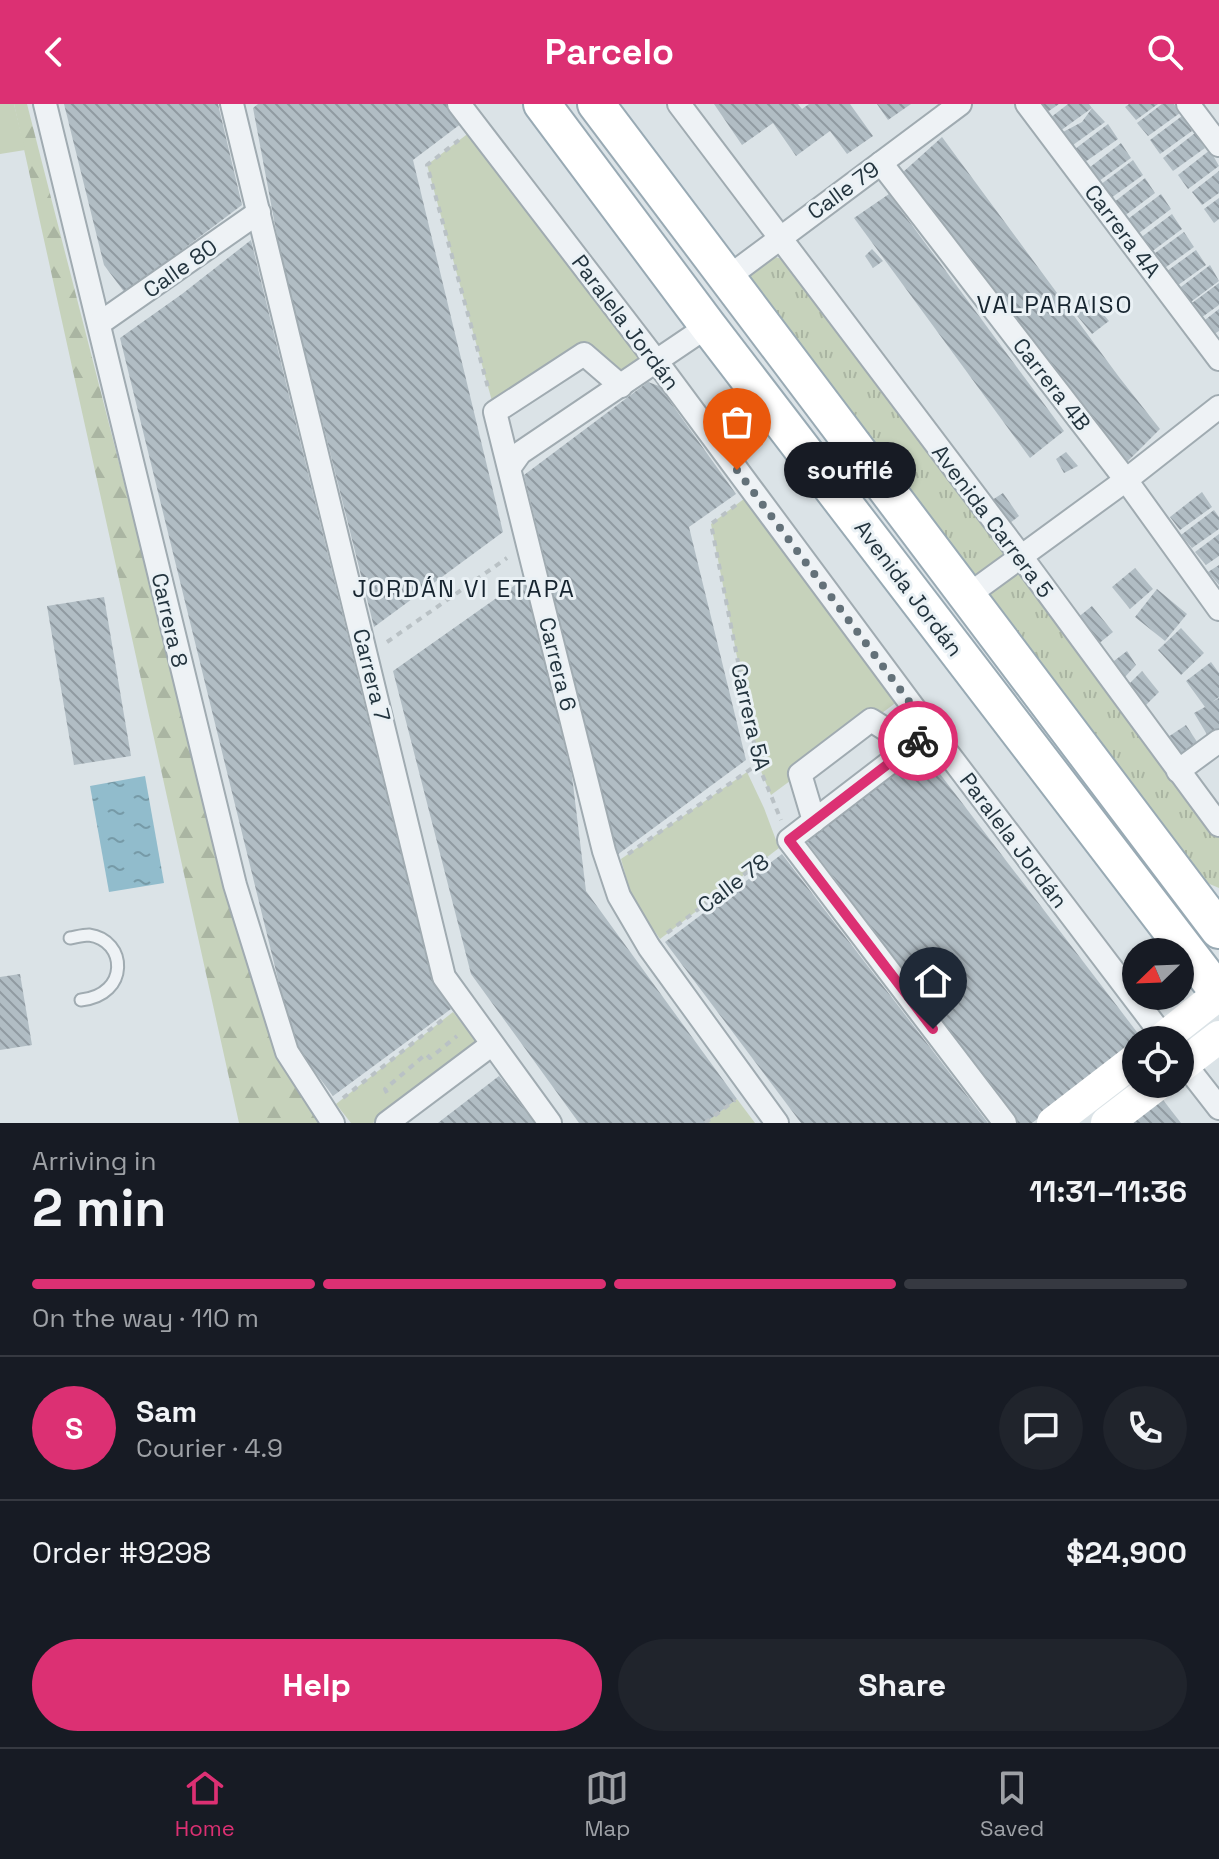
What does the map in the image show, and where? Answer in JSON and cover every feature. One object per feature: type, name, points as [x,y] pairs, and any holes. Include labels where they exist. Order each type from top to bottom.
[{"type":"main road","points":[[531,104],[545,123],[586,163]]},
{"type":"main road","name":"Avenida Jordán","points":[[542,104],[1219,994]]},
{"type":"main road","name":"Avenida Jordán","points":[[596,104],[1216,920]]},
{"type":"main road","points":[[618,104],[628,129],[666,196]]},
{"type":"street","name":"Carrera 8","points":[[45,104],[235,885],[287,1052],[334,1114]]},
{"type":"street","name":"Carrera 7","points":[[232,104],[444,977],[550,1123]]},
{"type":"street","name":"Paralela Jordán","points":[[459,104],[657,362],[1154,1026]]},
{"type":"street","name":"Avenida Carrera 5","points":[[679,104],[1020,555],[1219,825]]},
{"type":"street","name":"Calle 79","points":[[727,278],[960,104]]},
{"type":"street","name":"Carrera 4A","points":[[1027,104],[1219,359]]},
{"type":"street","points":[[1188,104],[1219,145]]},
{"type":"street","name":"Carrera 4B","points":[[881,163],[1126,480],[1219,609]]},
{"type":"street","name":"Calle 80","points":[[100,323],[259,212]]},
{"type":"street","points":[[510,467],[520,453],[708,326]]},
{"type":"street","points":[[495,412],[584,354],[621,386]]},
{"type":"street","points":[[967,596],[1126,480],[1219,407]]},
{"type":"street","name":"Carrera 6","points":[[495,412],[619,896],[649,947],[777,1123]]},
{"type":"street","points":[[814,821],[800,774],[871,720],[912,746]]},
{"type":"street","name":"Calle 78","points":[[789,840],[931,731]]},
{"type":"street","points":[[1178,771],[1219,741]]},
{"type":"street","points":[[789,840],[1005,1123]]},
{"type":"street","points":[[1193,1026],[1219,994]]},
{"type":"street","points":[[1194,1045],[1219,1037]]},
{"type":"street","points":[[387,1123],[491,1045]]},
{"type":"street","points":[[1053,1123],[1122,1070]]},
{"type":"street","name":"Paralela Jordán","points":[[1194,1077],[1219,1108]]},
{"type":"street","points":[[1107,1123],[1140,1098]]},
{"type":"lane","points":[[70,938],[88,935],[104,941],[115,955],[118,972],[111,988],[97,998],[81,1000]]},
{"type":"path","points":[[475,127],[427,165],[495,412]]},
{"type":"path","name":"Carrera 5A","points":[[753,492],[711,524],[758,764],[789,840]]},
{"type":"path","points":[[367,656],[528,542]]},
{"type":"path","points":[[609,865],[758,764]]},
{"type":"path","name":"Calle 78","points":[[649,947],[789,840]]},
{"type":"path","points":[[334,1114],[453,1012]]},
{"type":"path","points":[[385,1089],[426,1054],[430,1058],[466,1028]]},
{"type":"path","points":[[705,1123],[751,1086]]},
{"type":"green space","points":[[0,104],[14,104],[25,150],[0,154]]},
{"type":"green space","points":[[14,104],[27,104],[229,892],[276,1054],[323,1123],[239,1123]]},
{"type":"green space","points":[[470,132],[648,368],[621,386],[583,354],[495,412],[427,165]]},
{"type":"green space","points":[[773,256],[784,260],[1219,835],[1219,888],[1200,880],[753,293],[750,271]]},
{"type":"green space","points":[[753,492],[905,696],[771,795],[758,764],[711,524]]},
{"type":"green space","points":[[747,772],[779,848],[660,939],[632,899],[621,859]]},
{"type":"green space","points":[[453,1012],[477,1042],[373,1123],[351,1123],[336,1104]]},
{"type":"green space","points":[[737,1099],[755,1123],[705,1123]]},
{"type":"water","points":[[145,776],[164,883],[109,892],[90,786]]},
{"type":"building","points":[[64,104],[218,104],[242,205],[125,293],[104,265]]},
{"type":"building","points":[[258,104],[448,104],[462,123],[413,160],[503,532],[374,627],[281,257],[253,108]]},
{"type":"building","points":[[714,104],[798,104],[802,109],[809,104],[850,104],[873,136],[847,154],[830,131],[796,156],[773,123],[742,145]]},
{"type":"building","points":[[877,104],[911,104],[888,120]]},
{"type":"building","points":[[1039,104],[1059,104],[1046,113]]},
{"type":"building","points":[[1068,104],[1089,104],[1092,108],[1060,131],[1050,118]]},
{"type":"building","points":[[1129,104],[1158,104],[1136,120],[1125,107]]},
{"type":"building","points":[[1162,104],[1174,104],[1180,113],[1148,136],[1137,123]]},
{"type":"building","points":[[1092,108],[1105,122],[1073,145],[1063,132],[1082,122]]},
{"type":"building","points":[[1182,116],[1192,131],[1160,154],[1150,140]]},
{"type":"building","points":[[1108,124],[1118,139],[1085,162],[1075,149]]},
{"type":"building","points":[[1195,133],[1205,148],[1173,171],[1163,158]]},
{"type":"building","points":[[942,137],[1160,429],[1122,467],[902,173]]},
{"type":"building","points":[[1121,143],[1131,158],[1099,181],[1089,168]]},
{"type":"building","points":[[1210,150],[1219,166],[1188,189],[1178,175]]},
{"type":"building","points":[[1133,160],[1143,175],[1111,198],[1100,185]]},
{"type":"building","points":[[1219,171],[1219,193],[1202,205],[1192,192]]},
{"type":"building","points":[[1145,178],[1155,193],[1123,217],[1113,203]]},
{"type":"building","points":[[889,194],[1064,431],[1030,458],[854,218]]},
{"type":"building","points":[[1161,194],[1171,209],[1139,233],[1128,219]]},
{"type":"building","points":[[1219,198],[1219,219],[1214,223],[1204,209]]},
{"type":"building","points":[[1172,214],[1182,229],[1150,253],[1139,239]]},
{"type":"building","points":[[1184,232],[1194,247],[1162,270],[1151,256]]},
{"type":"building","points":[[251,240],[432,980],[451,1009],[333,1096],[294,1044],[120,338]]},
{"type":"building","points":[[872,249],[883,261],[873,268],[865,256]]},
{"type":"building","points":[[1196,250],[1206,265],[1174,288],[1163,274]]},
{"type":"building","points":[[1210,265],[1219,281],[1188,304],[1177,290]]},
{"type":"building","points":[[1219,283],[1219,305],[1198,320],[1188,306]]},
{"type":"building","points":[[1090,299],[1109,321],[1092,334],[1074,312]]},
{"type":"building","points":[[1219,309],[1219,331],[1211,336],[1201,323]]},
{"type":"building","points":[[648,382],[659,386],[736,494],[689,527],[746,760],[617,855],[524,475]]},
{"type":"building","points":[[1066,452],[1078,466],[1064,473],[1056,459]]},
{"type":"building","points":[[1202,492],[1212,507],[1180,530],[1170,517]]},
{"type":"building","points":[[1003,493],[1019,516],[1005,527],[989,502]]},
{"type":"building","points":[[1214,510],[1219,517],[1219,529],[1192,548],[1181,535]]},
{"type":"building","points":[[1219,534],[1219,556],[1206,565],[1195,552]]},
{"type":"building","points":[[1219,565],[1219,585],[1208,572]]},
{"type":"building","points":[[1135,568],[1153,589],[1130,609],[1112,587]]},
{"type":"building","points":[[525,578],[572,776],[586,891],[737,1099],[705,1123],[579,1123],[471,974],[393,671]]},
{"type":"building","points":[[1157,589],[1187,614],[1165,641],[1135,617]]},
{"type":"building","points":[[104,597],[131,756],[74,765],[47,606]]},
{"type":"building","points":[[1092,606],[1113,632],[1097,645],[1076,619]]},
{"type":"building","points":[[1181,628],[1204,653],[1181,675],[1158,650]]},
{"type":"building","points":[[1127,651],[1136,665],[1124,678],[1110,664]]},
{"type":"building","points":[[1211,662],[1219,673],[1219,697],[1212,702],[1219,698],[1219,737],[1211,741],[1194,713],[1205,707],[1186,681]]},
{"type":"building","points":[[1142,671],[1159,692],[1146,705],[1129,684]]},
{"type":"building","points":[[1186,725],[1201,748],[1182,760],[1168,737]]},
{"type":"building","points":[[921,749],[1132,1026],[1122,1026],[1122,1056],[1032,1123],[1018,1123],[804,838]]},
{"type":"building","points":[[782,854],[988,1123],[801,1123],[665,942]]},
{"type":"building","points":[[20,974],[32,1045],[0,1050],[0,977]]},
{"type":"building","points":[[499,1076],[535,1123],[438,1123],[443,1119]]},
{"type":"building","points":[[1147,1098],[1161,1098],[1181,1123],[1115,1123]]},
{"type":"way so far","points":[[737,470],[931,731],[918,741]]},
{"type":"place","name":"soufflé","points":[[737,470]]},
{"type":"district","name":"VALPARAISO","points":[[1055,304]]},
{"type":"district","name":"JORDÁN VI ETAPA","points":[[464,588]]},
{"type":"route","points":[[918,741],[789,840],[933,1029]]}]
